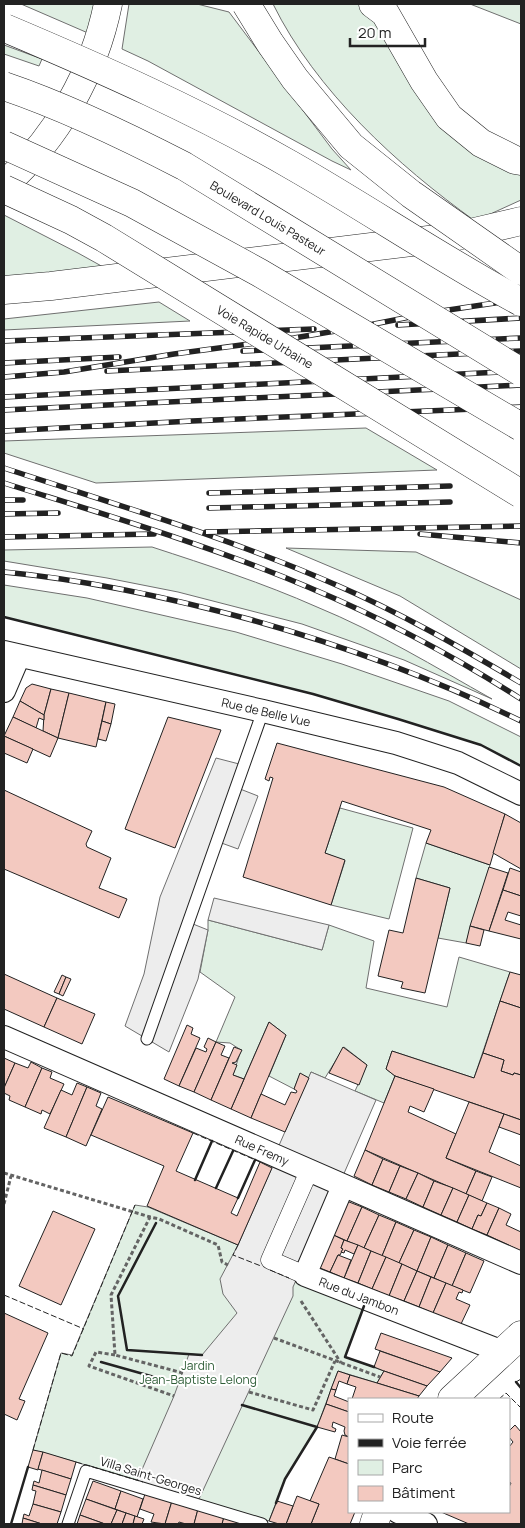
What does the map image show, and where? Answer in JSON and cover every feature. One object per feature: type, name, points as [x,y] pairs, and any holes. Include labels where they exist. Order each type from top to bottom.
[{"type":"main road","points":[[4,187],[48,138],[75,96],[93,57],[108,4]]},
{"type":"main road","points":[[246,4],[295,79],[351,146],[411,194],[521,271]]},
{"type":"main road","points":[[373,4],[385,14],[424,81],[449,117],[481,143],[515,160],[521,161]]},
{"type":"main road","points":[[4,28],[120,78],[251,142],[521,302]]},
{"type":"main road","name":"Boulevard Louis Pasteur","points":[[4,86],[90,121],[184,166],[521,372]]},
{"type":"main road","points":[[4,144],[149,212],[260,273],[521,427]]},
{"type":"main road","name":"Voie Rapide Urbaine","points":[[4,187],[104,238],[521,494]]},
{"type":"main road","points":[[4,290],[51,286],[452,237],[521,221]]},
{"type":"main road","points":[[453,1398],[512,1343]]},
{"type":"street","points":[[4,692],[12,654]]},
{"type":"street","name":"Rue de Belle Vue","points":[[12,654],[263,711],[421,750],[458,763],[521,794]]},
{"type":"street","name":"Rue Fremy","points":[[4,1037],[521,1263]]},
{"type":"street","points":[[305,1275],[268,1264],[309,1171]]},
{"type":"street","name":"Rue du Jambon","points":[[344,1186],[305,1275],[512,1343]]},
{"type":"street","points":[[400,1513],[426,1524]]},
{"type":"lane","points":[[147,1039],[263,711]]},
{"type":"lane","name":"Villa Saint-Georges","points":[[68,1524],[86,1471],[262,1524]]},
{"type":"path","points":[[4,1173],[159,1219],[218,1245],[222,1262],[228,1265]]},
{"type":"path","points":[[4,1204],[12,1176]]},
{"type":"path","points":[[115,1355],[111,1295],[150,1217]]},
{"type":"path","points":[[300,1299],[341,1363]]},
{"type":"path","points":[[274,1338],[380,1377]]},
{"type":"path","points":[[174,1396],[89,1366],[96,1352],[183,1372]]},
{"type":"path","points":[[249,1392],[313,1410],[335,1361]]},
{"type":"green space","points":[[21,4],[94,4],[88,33]]},
{"type":"green space","points":[[129,4],[197,4],[229,12],[332,149],[351,170],[148,61],[122,49]]},
{"type":"green space","points":[[273,4],[358,4],[521,173],[521,200],[475,221],[446,199],[388,151],[335,96],[291,36]]},
{"type":"green space","points":[[470,4],[521,4],[521,24]]},
{"type":"green space","points":[[4,45],[42,59],[39,66],[4,54]]},
{"type":"green space","points":[[4,215],[78,253],[105,268],[4,280]]},
{"type":"green space","points":[[159,302],[190,321],[4,330],[4,319]]},
{"type":"green space","points":[[366,428],[437,470],[96,483],[4,453],[4,441]]},
{"type":"green space","points":[[152,547],[256,582],[340,617],[406,650],[492,699],[404,660],[302,624],[178,592],[4,561],[4,550]]},
{"type":"green space","points":[[286,548],[416,552],[521,600],[521,669],[400,596]]},
{"type":"green space","points":[[4,585],[87,598],[236,632],[342,664],[449,701],[521,737],[521,766],[481,745],[313,694],[4,617]]},
{"type":"green space","points":[[340,808],[413,828],[389,919],[331,905],[345,861],[325,853]]},
{"type":"green space","points":[[426,843],[490,865],[466,943],[438,938],[450,888],[416,878]]},
{"type":"green space","points":[[208,920],[322,950],[329,925],[374,941],[366,988],[447,1007],[459,957],[510,972],[474,1078],[392,1051],[386,1069],[395,1076],[384,1103],[355,1091],[367,1065],[344,1047],[325,1078],[311,1072],[309,1078],[300,1074],[294,1089],[269,1076],[286,1035],[269,1022],[244,1079],[233,1075],[241,1050],[230,1043],[216,1042],[235,997],[200,972],[208,930]]},
{"type":"green space","name":"Jardin Jean-Baptiste Lelong","points":[[135,1205],[148,1207],[238,1245],[234,1255],[364,1306],[345,1357],[384,1371],[377,1383],[338,1371],[317,1427],[285,1479],[269,1521],[33,1450],[61,1353],[72,1355]]},
{"type":"shaded area","points":[[216,758],[243,765],[235,787],[258,796],[238,849],[216,841],[188,922],[208,930],[198,979],[169,1052],[125,1026],[144,974],[160,897]]},
{"type":"shaded area","points":[[214,898],[329,925],[322,950],[208,920]]},
{"type":"shaded area","points":[[311,1072],[376,1100],[342,1178],[277,1150]]},
{"type":"shaded area","points":[[274,1163],[337,1189],[293,1287],[293,1296],[199,1499],[137,1481],[174,1396],[189,1354],[202,1355],[237,1313],[223,1294],[220,1279],[238,1245]]},
{"type":"building","points":[[32,684],[51,689],[44,715],[20,701],[26,688]]},
{"type":"building","points":[[51,689],[69,693],[58,738],[43,731],[44,715]]},
{"type":"building","points":[[69,693],[106,702],[96,747],[58,738]]},
{"type":"building","points":[[20,701],[44,715],[44,720],[39,718],[36,728],[13,717]]},
{"type":"building","points":[[106,702],[115,704],[111,724],[102,721]]},
{"type":"building","points":[[13,717],[58,738],[50,757],[4,736]]},
{"type":"building","points":[[168,717],[221,730],[175,848],[125,829]]},
{"type":"building","points":[[102,721],[111,724],[106,741],[98,739]]},
{"type":"building","points":[[4,736],[33,749],[27,763],[4,753]]},
{"type":"building","points":[[277,743],[444,787],[505,814],[490,865],[426,843],[431,830],[342,801],[325,853],[345,860],[331,905],[243,877],[273,778],[270,777],[269,781],[265,779]]},
{"type":"building","points":[[4,790],[92,831],[86,844],[87,847],[111,858],[99,888],[127,899],[119,918],[4,869]]},
{"type":"building","points":[[505,814],[521,823],[521,869],[493,853]]},
{"type":"building","points":[[489,867],[508,873],[489,931],[470,926]]},
{"type":"building","points":[[510,868],[521,872],[521,896],[503,890]]},
{"type":"building","points":[[416,878],[450,888],[425,993],[401,988],[403,982],[378,976],[389,930],[403,933]]},
{"type":"building","points":[[503,890],[521,896],[521,916],[508,912],[505,920],[521,925],[521,939],[489,931]]},
{"type":"building","points":[[470,926],[484,930],[480,946],[466,943]]},
{"type":"building","points":[[510,972],[521,975],[521,1008],[500,1001]]},
{"type":"building","points":[[4,974],[57,998],[44,1027],[4,1009]]},
{"type":"building","points":[[62,975],[66,977],[59,994],[54,992]]},
{"type":"building","points":[[66,977],[71,979],[63,996],[59,994]]},
{"type":"building","points":[[57,998],[95,1014],[82,1044],[44,1027]]},
{"type":"building","points":[[500,1001],[521,1008],[521,1075],[514,1073],[513,1075],[501,1071],[504,1060],[483,1053]]},
{"type":"building","points":[[269,1022],[286,1035],[251,1118],[231,1109]]},
{"type":"building","points":[[187,1025],[193,1028],[191,1034],[200,1038],[179,1086],[164,1079]]},
{"type":"building","points":[[208,1038],[216,1042],[194,1092],[179,1086],[196,1048],[206,1052],[207,1049],[204,1047]]},
{"type":"building","points":[[216,1042],[225,1046],[221,1055],[229,1058],[211,1100],[194,1092]]},
{"type":"building","points":[[234,1047],[242,1050],[236,1062],[232,1063],[237,1065],[233,1075],[244,1079],[231,1109],[211,1100]]},
{"type":"building","points":[[343,1047],[367,1065],[359,1085],[329,1073]]},
{"type":"building","points":[[392,1051],[474,1078],[483,1053],[504,1060],[501,1071],[513,1075],[514,1073],[521,1075],[521,1120],[395,1076],[386,1069]]},
{"type":"building","points":[[4,1058],[15,1063],[4,1088]]},
{"type":"building","points":[[31,1062],[42,1068],[25,1107],[9,1100],[10,1096],[4,1093],[4,1088],[15,1063],[28,1068]]},
{"type":"building","points":[[42,1068],[52,1072],[50,1078],[64,1084],[50,1114],[42,1110],[41,1114],[25,1107]]},
{"type":"building","points":[[300,1073],[309,1078],[285,1132],[251,1118],[261,1094],[285,1105],[291,1092],[296,1093],[297,1091],[294,1089]]},
{"type":"building","points":[[395,1076],[434,1089],[424,1112],[410,1106],[408,1112],[456,1134],[446,1158],[476,1171],[466,1194],[365,1150]]},
{"type":"building","points":[[77,1083],[87,1087],[66,1137],[44,1128],[61,1090],[72,1095]]},
{"type":"building","points":[[87,1087],[101,1093],[96,1106],[102,1109],[86,1146],[66,1137]]},
{"type":"building","points":[[108,1097],[193,1133],[176,1171],[238,1198],[231,1213],[237,1216],[260,1162],[272,1168],[238,1245],[147,1206],[164,1166],[91,1135]]},
{"type":"building","points":[[469,1102],[504,1114],[489,1152],[521,1166],[521,1188],[446,1158]]},
{"type":"building","points":[[504,1114],[521,1120],[521,1135],[499,1127]]},
{"type":"building","points":[[365,1150],[383,1159],[372,1185],[354,1176]]},
{"type":"building","points":[[383,1159],[400,1166],[389,1192],[372,1185]]},
{"type":"building","points":[[400,1166],[418,1173],[406,1199],[389,1192]]},
{"type":"building","points":[[476,1171],[492,1177],[482,1201],[466,1194]]},
{"type":"building","points":[[418,1173],[434,1181],[423,1207],[406,1199]]},
{"type":"building","points":[[434,1181],[453,1188],[441,1215],[423,1207]]},
{"type":"building","points":[[453,1188],[469,1195],[457,1222],[441,1215]]},
{"type":"building","points":[[469,1195],[487,1203],[481,1216],[478,1215],[472,1229],[457,1222]]},
{"type":"building","points":[[344,1200],[362,1207],[347,1241],[329,1233]]},
{"type":"building","points":[[487,1203],[499,1208],[487,1235],[472,1229],[478,1215],[481,1216]]},
{"type":"building","points":[[362,1207],[379,1215],[364,1248],[347,1241]]},
{"type":"building","points":[[499,1208],[511,1214],[506,1225],[521,1232],[521,1251],[487,1235]]},
{"type":"building","points":[[53,1211],[95,1229],[61,1305],[19,1286]]},
{"type":"building","points":[[379,1215],[396,1222],[382,1256],[364,1248]]},
{"type":"building","points":[[396,1222],[414,1230],[399,1263],[382,1256]]},
{"type":"building","points":[[414,1230],[431,1237],[417,1271],[399,1263]]},
{"type":"building","points":[[329,1233],[344,1240],[341,1248],[343,1249],[330,1272],[315,1266]]},
{"type":"building","points":[[431,1237],[448,1245],[434,1278],[417,1271]]},
{"type":"building","points":[[344,1240],[358,1245],[354,1254],[345,1250],[344,1253],[341,1252]]},
{"type":"building","points":[[358,1245],[371,1251],[358,1283],[344,1278]]},
{"type":"building","points":[[448,1245],[466,1253],[452,1286],[434,1278]]},
{"type":"building","points":[[371,1251],[386,1257],[372,1289],[358,1283]]},
{"type":"building","points":[[466,1253],[484,1261],[470,1293],[452,1286]]},
{"type":"building","points":[[338,1255],[351,1260],[344,1278],[330,1272]]},
{"type":"building","points":[[386,1257],[402,1264],[389,1296],[372,1289]]},
{"type":"building","points":[[402,1264],[417,1271],[404,1301],[389,1296]]},
{"type":"building","points":[[417,1271],[431,1277],[419,1307],[404,1301]]},
{"type":"building","points":[[431,1277],[446,1283],[433,1313],[419,1307]]},
{"type":"building","points":[[446,1283],[463,1290],[462,1293],[459,1292],[456,1299],[470,1305],[461,1324],[433,1313]]},
{"type":"building","points":[[4,1313],[48,1333],[19,1399],[25,1401],[17,1420],[4,1414]]},
{"type":"building","points":[[381,1333],[452,1358],[440,1372],[375,1349]]},
{"type":"building","points":[[380,1351],[440,1372],[427,1386],[384,1371],[374,1367]]},
{"type":"building","points":[[338,1371],[350,1375],[347,1384],[339,1381],[336,1390],[331,1389]]},
{"type":"building","points":[[384,1371],[427,1386],[419,1396],[377,1383]]},
{"type":"building","points":[[350,1375],[419,1396],[418,1398],[352,1398],[356,1387],[347,1384]]},
{"type":"building","points":[[331,1389],[336,1390],[334,1396],[348,1402],[348,1412],[326,1404]]},
{"type":"building","points":[[326,1404],[348,1412],[348,1436],[345,1435],[345,1427],[333,1422],[332,1427],[336,1429],[335,1432],[317,1427]]},
{"type":"building","points":[[515,1425],[521,1432],[521,1524],[469,1524],[443,1513],[510,1513],[510,1446],[513,1442],[510,1438],[510,1430]]},
{"type":"building","points":[[342,1435],[348,1437],[348,1464],[335,1459]]},
{"type":"building","points":[[33,1450],[43,1452],[38,1470],[28,1467]]},
{"type":"building","points":[[43,1452],[76,1462],[71,1479],[38,1469]]},
{"type":"building","points":[[329,1457],[348,1464],[348,1513],[355,1513],[350,1524],[311,1524],[319,1504],[310,1501]]},
{"type":"building","points":[[42,1470],[71,1479],[66,1495],[33,1485],[34,1481],[39,1483]]},
{"type":"building","points":[[93,1481],[121,1491],[115,1509],[86,1499]]},
{"type":"building","points":[[33,1485],[66,1495],[61,1512],[33,1504],[36,1491],[32,1490]]},
{"type":"building","points":[[121,1491],[143,1499],[137,1517],[115,1509]]},
{"type":"building","points":[[145,1494],[172,1501],[165,1524],[151,1522],[154,1514],[140,1509]]},
{"type":"building","points":[[297,1496],[319,1504],[311,1524],[286,1524]]},
{"type":"building","points":[[86,1499],[117,1510],[111,1524],[105,1524],[80,1515]]},
{"type":"building","points":[[172,1501],[198,1509],[194,1524],[179,1522],[178,1524],[165,1524]]},
{"type":"building","points":[[277,1501],[293,1506],[286,1524],[269,1521]]},
{"type":"building","points":[[33,1504],[61,1512],[57,1524],[42,1524],[23,1518],[24,1514],[29,1516]]},
{"type":"building","points":[[198,1509],[224,1517],[222,1524],[194,1524]]},
{"type":"building","points":[[117,1510],[126,1513],[122,1524],[111,1524]]},
{"type":"building","points":[[126,1513],[135,1516],[133,1524],[122,1524]]},
{"type":"building","points":[[80,1515],[105,1524],[77,1524]]},
{"type":"building","points":[[135,1516],[144,1519],[142,1524],[133,1524]]},
{"type":"building","points":[[224,1517],[247,1524],[222,1524]]},
{"type":"building","points":[[23,1518],[42,1524],[22,1524]]},
{"type":"railway","points":[[4,377],[64,372],[174,354],[294,338],[435,312],[521,299]]},
{"type":"railway","points":[[398,325],[521,318]]},
{"type":"railway","points":[[4,341],[314,329]]},
{"type":"railway","points":[[243,351],[521,338]]},
{"type":"railway","points":[[107,371],[521,351]]},
{"type":"railway","points":[[4,363],[119,357]]},
{"type":"railway","points":[[4,397],[521,371]]},
{"type":"railway","points":[[4,410],[521,385]]},
{"type":"railway","points":[[4,431],[521,407]]},
{"type":"railway","points":[[4,468],[212,536],[294,567],[406,618],[521,683]]},
{"type":"railway","points":[[4,483],[195,544],[308,587],[417,638],[521,699]]},
{"type":"railway","points":[[209,493],[450,486]]},
{"type":"railway","points":[[4,500],[23,500]]},
{"type":"railway","points":[[209,508],[450,502]]},
{"type":"railway","points":[[4,514],[58,513]]},
{"type":"railway","points":[[206,532],[521,526]]},
{"type":"railway","points":[[4,537],[154,534]]},
{"type":"railway","points":[[420,534],[521,543]]},
{"type":"railway","points":[[4,572],[35,575],[129,591],[191,604],[252,620],[389,664],[456,691],[521,721]]},
{"type":"fence","points":[[193,1133],[260,1162]]},
{"type":"fence","points":[[33,1450],[61,1353],[72,1356],[135,1205]]},
{"type":"fence","points":[[238,1245],[233,1255],[261,1266]]},
{"type":"fence","points":[[270,1270],[289,1278]]},
{"type":"fence","points":[[4,1295],[84,1329]]},
{"type":"fence","points":[[516,1382],[521,1379]]},
{"type":"fence","points":[[500,1398],[506,1393],[521,1408]]},
{"type":"fence","points":[[76,1462],[143,1482]]},
{"type":"wall","points":[[4,617],[313,694],[481,745],[521,766]]},
{"type":"wall","points":[[195,1180],[212,1141]]},
{"type":"wall","points":[[216,1188],[233,1151]]},
{"type":"wall","points":[[238,1198],[255,1160]]},
{"type":"wall","points":[[156,1223],[118,1296],[127,1350],[202,1355]]},
{"type":"wall","points":[[364,1306],[345,1357],[374,1367]]},
{"type":"wall","points":[[101,1362],[179,1384]]},
{"type":"wall","points":[[516,1382],[521,1388]]},
{"type":"wall","points":[[242,1405],[317,1427],[285,1479],[276,1503]]},
{"type":"wall","points":[[11,1524],[28,1467]]}]
